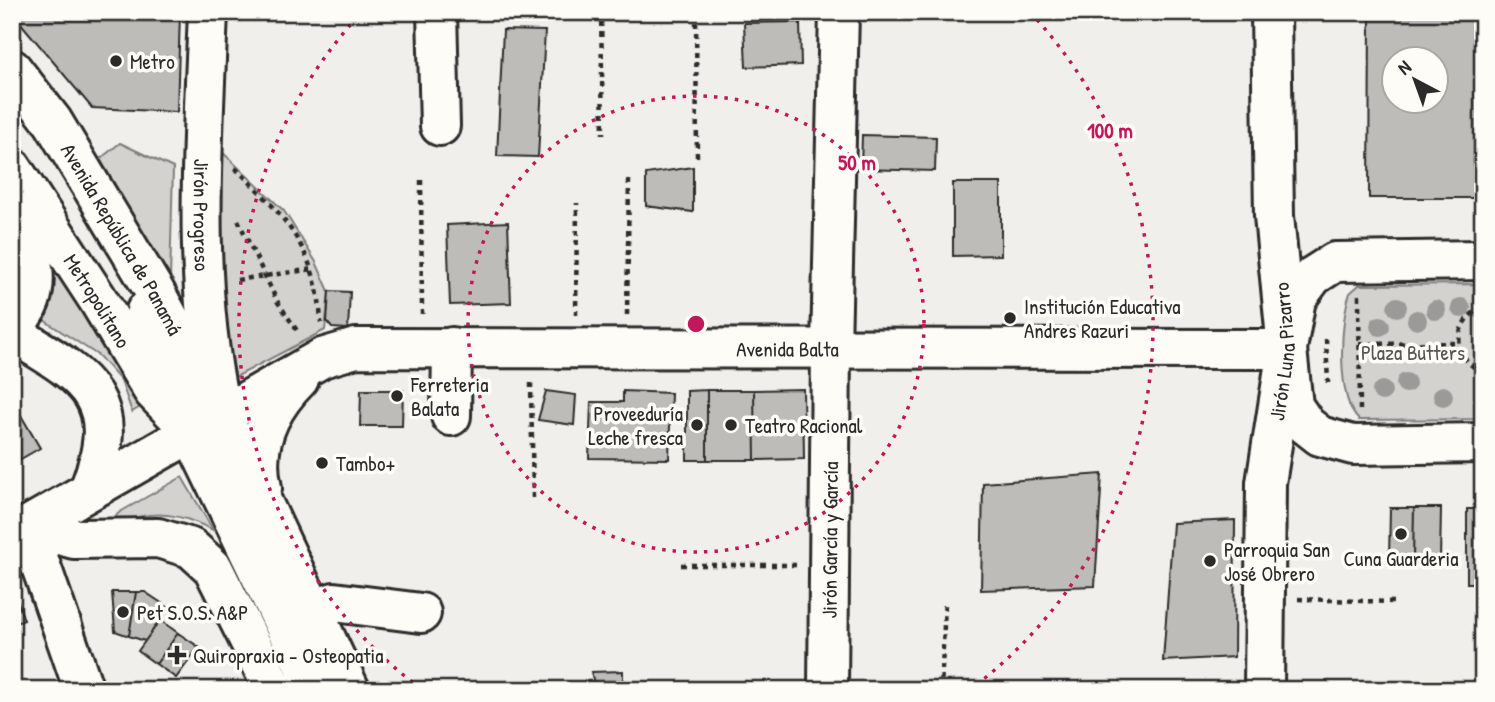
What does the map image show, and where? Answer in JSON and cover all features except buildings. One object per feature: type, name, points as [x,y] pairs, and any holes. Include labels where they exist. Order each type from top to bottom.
[{"type":"main road","name":"Jirón Progreso","points":[[201,426],[211,365],[202,285],[208,12]]},
{"type":"main road","points":[[438,12],[440,126]]},
{"type":"main road","name":"Jirón García y García","points":[[828,690],[831,347],[839,12]]},
{"type":"main road","name":"Jirón Luna Pizarro","points":[[1264,690],[1266,483],[1287,349],[1274,216],[1271,12]]},
{"type":"main road","name":"Avenida República de Panamá","points":[[12,69],[54,122],[155,292],[201,426]]},
{"type":"main road","name":"Metropolitano","points":[[12,91],[96,217],[141,300],[201,426],[316,690]]},
{"type":"main road","name":"Metropolitano","points":[[12,169],[97,298],[153,391],[201,426]]},
{"type":"main road","points":[[12,213],[30,247],[34,278],[27,311],[12,326]]},
{"type":"main road","points":[[1483,260],[1335,262],[1313,276],[1296,299],[1287,349],[1293,406],[1306,425],[1320,436],[1353,445],[1483,443]]},
{"type":"main road","points":[[12,333],[73,372],[95,394],[103,422],[102,447],[89,490]]},
{"type":"main road","points":[[314,342],[278,402],[260,447],[260,481],[278,537],[350,690]]},
{"type":"main road","name":"Avenida Balta","points":[[20,531],[201,426],[314,342],[356,348],[1287,349]]},
{"type":"main road","points":[[437,347],[451,416]]},
{"type":"main road","points":[[201,426],[278,537]]},
{"type":"main road","points":[[20,531],[84,690]]},
{"type":"main road","points":[[20,531],[74,539],[158,538],[191,548],[213,568],[274,690]]},
{"type":"main road","points":[[313,611],[334,602],[421,613]]},
{"type":"path","points":[[601,12],[603,134]]},
{"type":"path","points":[[696,12],[697,161]]},
{"type":"path","points":[[233,166],[279,210],[313,269],[320,294],[314,342]]},
{"type":"path","points":[[626,347],[629,179]]},
{"type":"path","points":[[421,180],[437,347]]},
{"type":"path","points":[[576,347],[577,203]]},
{"type":"path","points":[[236,212],[246,243],[285,315],[314,342]]},
{"type":"path","points":[[202,285],[313,269]]},
{"type":"path","points":[[1372,293],[1359,293],[1359,411],[1372,411]]},
{"type":"path","points":[[1483,308],[1462,324],[1458,343],[1465,360],[1483,372]]},
{"type":"path","points":[[1326,334],[1329,393]]},
{"type":"path","points":[[1359,344],[1458,343]]},
{"type":"path","points":[[531,347],[533,501]]},
{"type":"path","points":[[681,565],[830,565]]},
{"type":"path","points":[[1265,598],[1395,602]]},
{"type":"path","points":[[941,690],[945,603]]},
{"type":"green space","points":[[120,143],[173,168],[170,281],[100,159]]},
{"type":"green space","points":[[217,147],[284,211],[316,262],[329,291],[325,330],[224,383]]},
{"type":"green space","points":[[45,243],[150,401],[132,412],[121,381],[99,356],[33,313]]},
{"type":"green space","name":"Plaza Butters","points":[[1483,284],[1483,419],[1359,420],[1346,395],[1343,378],[1342,340],[1350,293],[1359,285]]},
{"type":"green space","points":[[182,477],[213,530],[185,518],[161,515],[106,524],[120,512]]},
{"type":"place","name":"Metro","points":[[116,61]]},
{"type":"place","name":"Institución Educativa Andres Razuri","points":[[1010,318]]},
{"type":"place","name":"Ferreteria Balata","points":[[397,396]]},
{"type":"place","name":"Proveeduría Leche fresca","points":[[697,425]]},
{"type":"place","name":"Teatro Racional","points":[[731,425]]},
{"type":"place","name":"Tambo+","points":[[322,463]]},
{"type":"place","name":"Cuna Guarderia","points":[[1401,534]]},
{"type":"place","name":"Parroquia San José Obrero","points":[[1210,561]]},
{"type":"place","name":"Pet S.O.S. A&P","points":[[123,612]]},
{"type":"place","name":"Quiropraxia - Osteopatia","points":[[177,655]]}]
